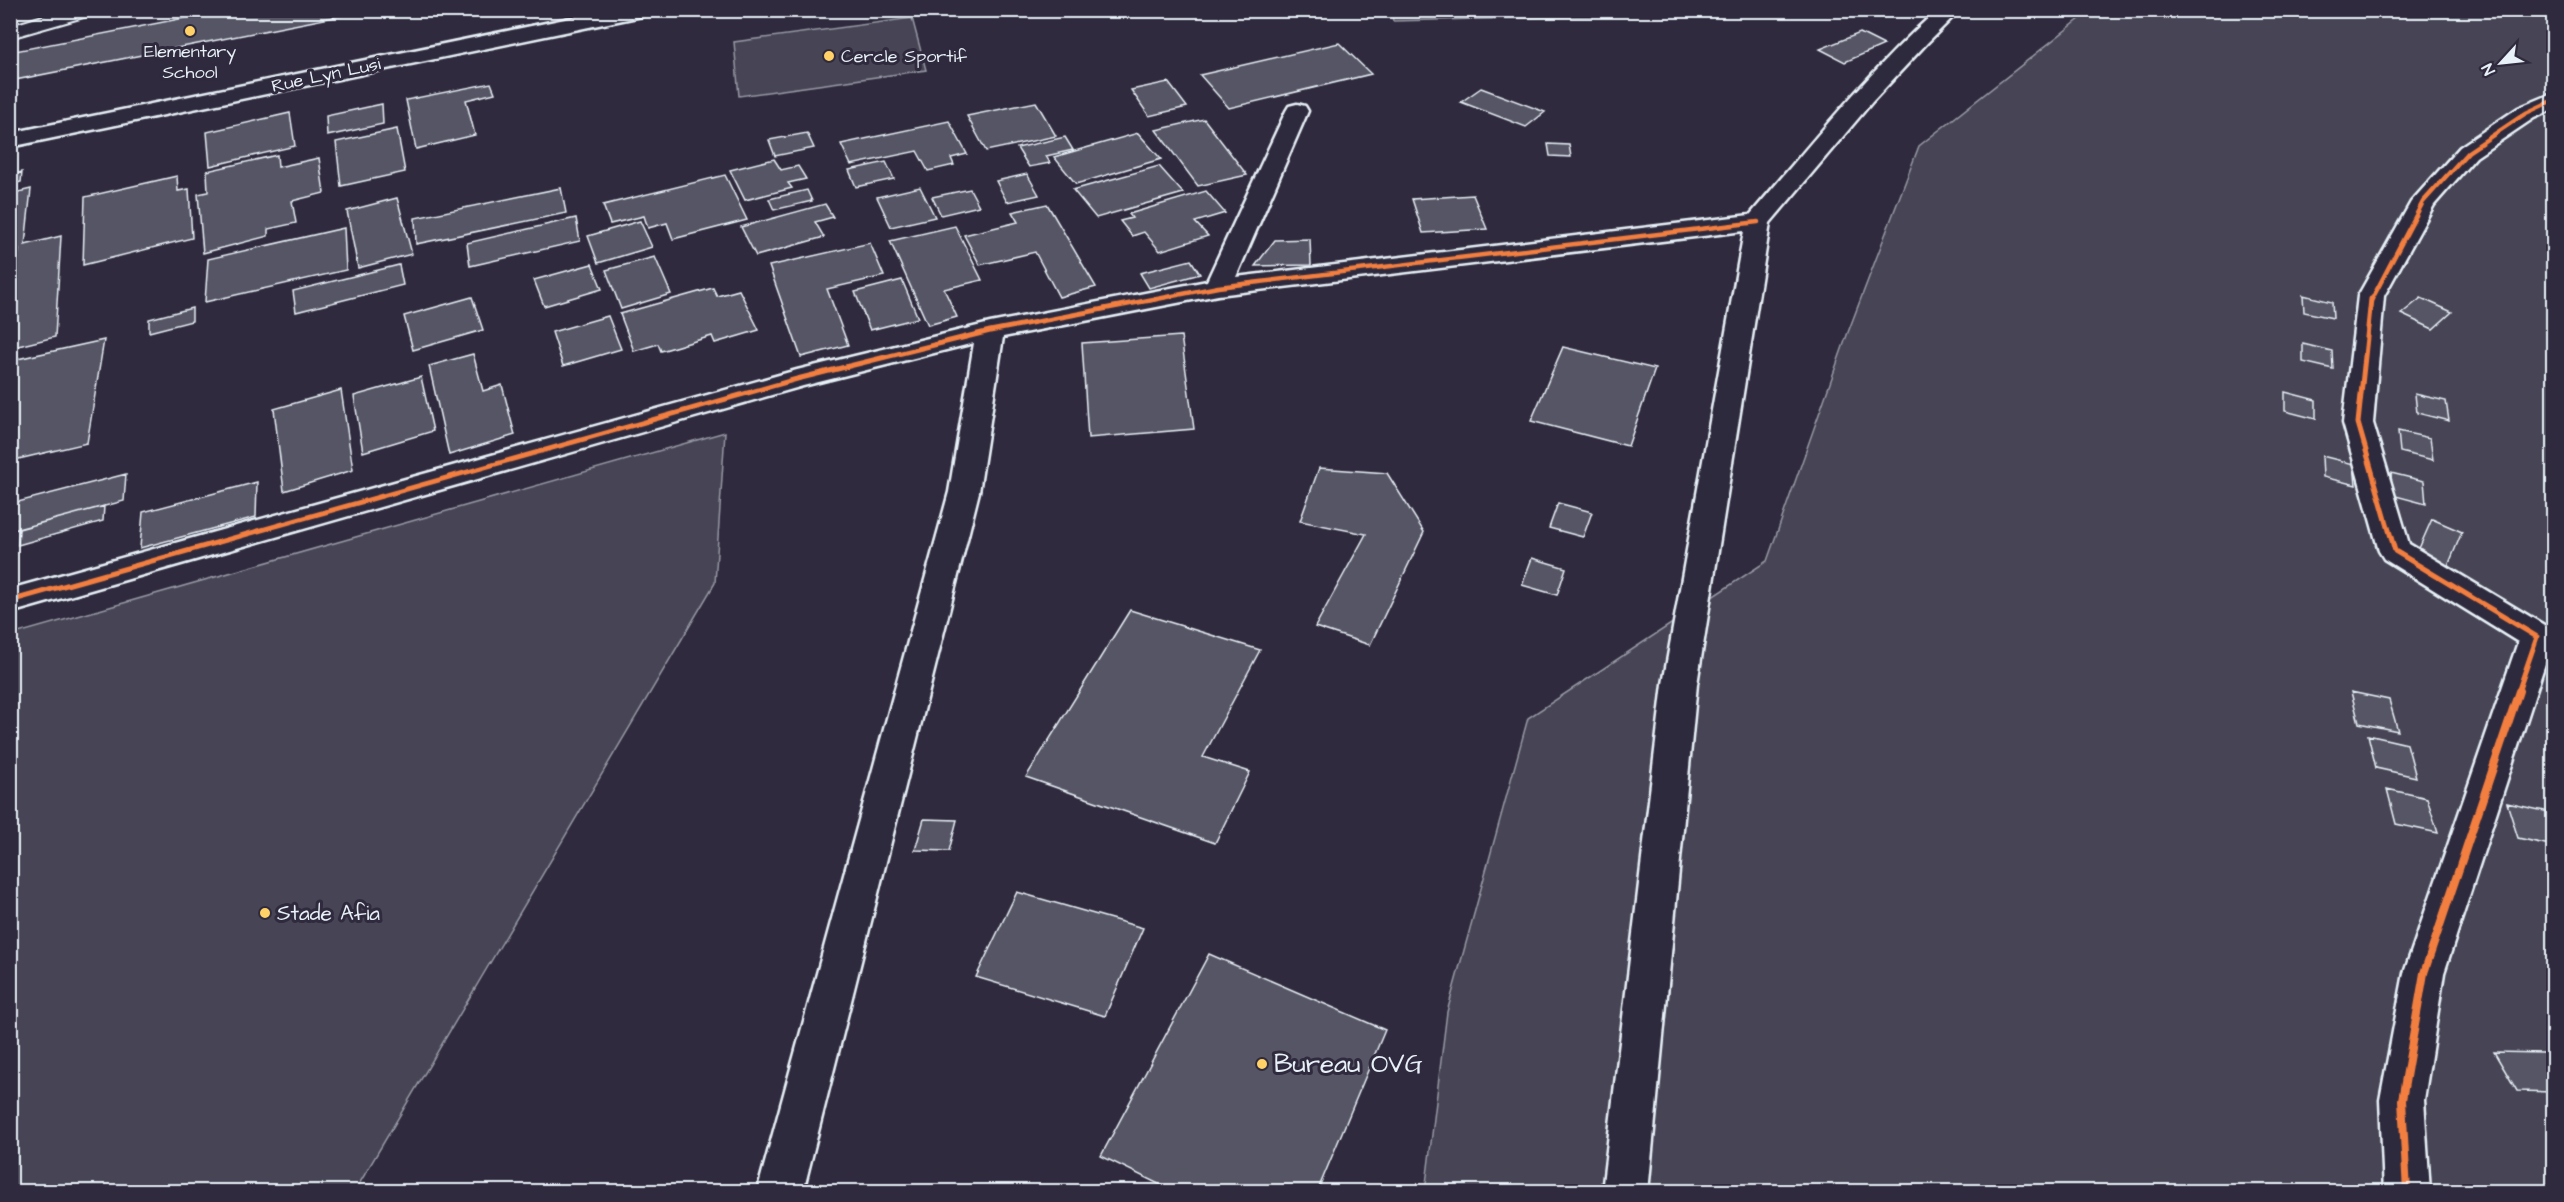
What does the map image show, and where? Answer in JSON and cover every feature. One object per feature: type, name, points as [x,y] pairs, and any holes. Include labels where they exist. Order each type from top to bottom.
[{"type":"street","name":"Rue Lyn Lusi","points":[[10,122],[556,10]]},
{"type":"street","name":"Rue Lyn Lusi","points":[[10,140],[642,10]]},
{"type":"street","points":[[1626,1191],[1680,684],[1758,222],[1864,97],[1919,38],[1950,10]]},
{"type":"street","points":[[2407,1191],[2402,1100],[2424,973],[2536,637],[2395,550],[2358,423],[2371,296],[2423,202],[2468,152],[2526,113],[2553,100]]},
{"type":"street","points":[[1218,287],[1297,111]]},
{"type":"street","points":[[10,601],[797,379],[990,331],[1218,287],[1758,222]]},
{"type":"street","points":[[780,1191],[964,492],[990,331]]},
{"type":"lane","points":[[10,32],[87,10]]},
{"type":"shaded area","points":[[1607,10],[1609,16],[1393,21],[1391,11]]},
{"type":"shaded area","points":[[2090,11],[2553,11],[2553,1191],[1425,1192],[1447,1012],[1528,718],[1767,561],[1847,335],[1919,146]]},
{"type":"shaded area","name":"Cercle Sportif","points":[[912,18],[926,70],[739,96],[734,42]]},
{"type":"shaded area","name":"Stade Afia","points":[[725,432],[715,583],[355,1191],[11,1191],[11,635]]},
{"type":"building","name":"Elementary School","points":[[225,10],[370,10],[10,81],[10,52]]},
{"type":"building","points":[[1860,33],[1884,45],[1845,62],[1820,49]]},
{"type":"building","points":[[1339,43],[1371,74],[1229,108],[1200,75]]},
{"type":"building","points":[[1168,82],[1187,107],[1149,116],[1131,90]]},
{"type":"building","points":[[491,83],[495,93],[466,100],[475,135],[416,149],[406,100]]},
{"type":"building","points":[[1481,88],[1545,112],[1526,127],[1461,102]]},
{"type":"building","points":[[1036,102],[1056,136],[986,151],[967,116]]},
{"type":"building","points":[[382,104],[383,124],[327,136],[326,116]]},
{"type":"building","points":[[290,113],[295,146],[210,166],[207,132]]},
{"type":"building","points":[[1204,119],[1247,175],[1198,186],[1156,130]]},
{"type":"building","points":[[949,121],[967,154],[951,158],[954,165],[928,171],[917,151],[851,165],[841,144]]},
{"type":"building","points":[[397,129],[405,172],[341,186],[336,142]]},
{"type":"building","points":[[807,133],[814,148],[775,156],[769,140]]},
{"type":"building","points":[[1138,133],[1161,159],[1076,184],[1054,157]]},
{"type":"building","points":[[1065,137],[1073,150],[1046,156],[1050,163],[1029,167],[1017,148]]},
{"type":"building","points":[[1548,144],[1569,145],[1571,157],[1550,156]]},
{"type":"building","points":[[277,155],[278,167],[319,158],[324,193],[292,201],[296,223],[268,229],[268,236],[203,253],[198,194],[208,192],[207,171]]},
{"type":"building","points":[[774,159],[781,170],[798,166],[806,179],[788,183],[792,188],[745,200],[730,170]]},
{"type":"building","points":[[886,162],[894,179],[856,187],[849,170]]},
{"type":"building","points":[[1159,166],[1183,193],[1096,218],[1073,190]]},
{"type":"building","points":[[22,172],[21,182],[10,185],[10,175]]},
{"type":"building","points":[[1027,174],[1039,195],[1007,202],[996,181]]},
{"type":"building","points":[[725,175],[747,220],[673,239],[667,223],[648,228],[644,216],[610,224],[603,205]]},
{"type":"building","points":[[177,176],[178,191],[189,189],[192,238],[83,265],[85,197]]},
{"type":"building","points":[[920,187],[935,217],[891,227],[877,197]]},
{"type":"building","points":[[561,188],[566,213],[416,244],[415,218]]},
{"type":"building","points":[[31,189],[25,245],[61,236],[55,337],[10,348],[10,326],[19,249],[10,251],[10,194]]},
{"type":"building","points":[[970,189],[979,206],[941,215],[932,197]]},
{"type":"building","points":[[807,190],[812,201],[774,210],[769,199]]},
{"type":"building","points":[[1206,191],[1225,213],[1195,222],[1208,236],[1160,251],[1144,232],[1132,236],[1120,221],[1132,218],[1129,214]]},
{"type":"building","points":[[1473,195],[1487,229],[1423,233],[1412,199]]},
{"type":"building","points":[[397,198],[412,254],[358,268],[347,211]]},
{"type":"building","points":[[825,204],[833,217],[815,222],[824,237],[756,256],[741,227]]},
{"type":"building","points":[[1047,204],[1096,287],[1059,297],[1035,252],[980,265],[964,235],[1018,222],[1012,212]]},
{"type":"building","points":[[576,218],[580,241],[470,266],[467,243]]},
{"type":"building","points":[[640,221],[652,247],[598,263],[588,236]]},
{"type":"building","points":[[955,226],[982,280],[944,289],[957,317],[928,325],[890,241]]},
{"type":"building","points":[[344,228],[346,270],[205,302],[208,259]]},
{"type":"building","points":[[1310,239],[1311,265],[1255,266],[1275,240]]},
{"type":"building","points":[[870,243],[884,276],[827,289],[848,345],[801,357],[769,266]]},
{"type":"building","points":[[655,257],[671,294],[621,309],[606,270]]},
{"type":"building","points":[[1191,260],[1200,274],[1149,288],[1140,273]]},
{"type":"building","points":[[592,264],[602,289],[544,306],[534,280]]},
{"type":"building","points":[[399,265],[403,285],[296,312],[293,291]]},
{"type":"building","points":[[902,280],[918,318],[870,330],[855,292]]},
{"type":"building","points":[[713,288],[717,296],[739,290],[759,330],[715,343],[712,336],[661,351],[658,344],[634,351],[620,314]]},
{"type":"building","points":[[2303,295],[2332,302],[2333,318],[2304,312]]},
{"type":"building","points":[[472,297],[483,330],[413,350],[404,316]]},
{"type":"building","points":[[2421,298],[2452,312],[2433,329],[2401,314]]},
{"type":"building","points":[[192,308],[192,321],[149,332],[149,319]]},
{"type":"building","points":[[608,316],[621,349],[563,366],[552,332]]},
{"type":"building","points":[[1181,336],[1194,429],[1088,438],[1082,343]]},
{"type":"building","points":[[104,340],[87,443],[10,461],[10,370],[13,360]]},
{"type":"building","points":[[2303,344],[2332,351],[2333,369],[2303,362]]},
{"type":"building","points":[[1563,347],[1655,369],[1628,446],[1531,421]]},
{"type":"building","points":[[473,354],[483,391],[502,385],[515,435],[449,455],[429,366]]},
{"type":"building","points":[[421,377],[433,431],[363,452],[354,396]]},
{"type":"building","points":[[341,390],[353,470],[284,491],[274,409]]},
{"type":"building","points":[[2285,392],[2316,400],[2316,419],[2285,411]]},
{"type":"building","points":[[2415,394],[2446,401],[2449,421],[2417,413]]},
{"type":"building","points":[[2398,431],[2430,438],[2433,460],[2400,452]]},
{"type":"building","points":[[2322,456],[2354,464],[2356,485],[2323,477]]},
{"type":"building","points":[[1319,468],[1387,473],[1424,532],[1370,645],[1315,627],[1366,534],[1300,521]]},
{"type":"building","points":[[2391,473],[2424,481],[2426,504],[2392,495]]},
{"type":"building","points":[[126,474],[124,501],[10,531],[10,504]]},
{"type":"building","points":[[257,482],[256,517],[140,548],[143,512]]},
{"type":"building","points":[[1558,503],[1592,512],[1583,537],[1549,528]]},
{"type":"building","points":[[104,506],[103,521],[18,545],[19,529]]},
{"type":"building","points":[[2432,519],[2462,532],[2448,566],[2417,553]]},
{"type":"building","points":[[1532,558],[1566,568],[1557,595],[1522,585]]},
{"type":"building","points":[[1130,610],[1260,650],[1203,757],[1250,772],[1215,843],[1026,777]]},
{"type":"building","points":[[2351,692],[2389,700],[2398,731],[2359,723]]},
{"type":"building","points":[[2368,735],[2407,744],[2416,777],[2376,768]]},
{"type":"building","points":[[2387,789],[2427,798],[2438,833],[2396,824]]},
{"type":"building","points":[[2507,803],[2549,812],[2554,826],[2554,846],[2518,838]]},
{"type":"building","points":[[924,819],[957,820],[949,851],[915,850]]},
{"type":"building","points":[[1017,892],[1143,928],[1105,1016],[976,977]]},
{"type":"building","points":[[1209,954],[1385,1030],[1317,1192],[1175,1192],[1101,1156]]},
{"type":"building","points":[[2494,1052],[2544,1053],[2554,1069],[2554,1092],[2517,1091]]},
{"type":"cycle path","points":[[2407,1192],[2402,1100],[2424,973],[2537,637],[2395,551],[2358,423],[2371,296],[2423,202],[2468,152],[2526,113],[2554,100]]},
{"type":"cycle path","points":[[10,601],[797,379],[990,331],[1218,287],[1758,222]]},
{"type":"place","name":"Elementary School","points":[[190,31]]},
{"type":"place","name":"Cercle Sportif","points":[[829,56]]},
{"type":"place","name":"Stade Afia","points":[[265,913]]},
{"type":"place","name":"Bureau OVG","points":[[1262,1064]]}]
